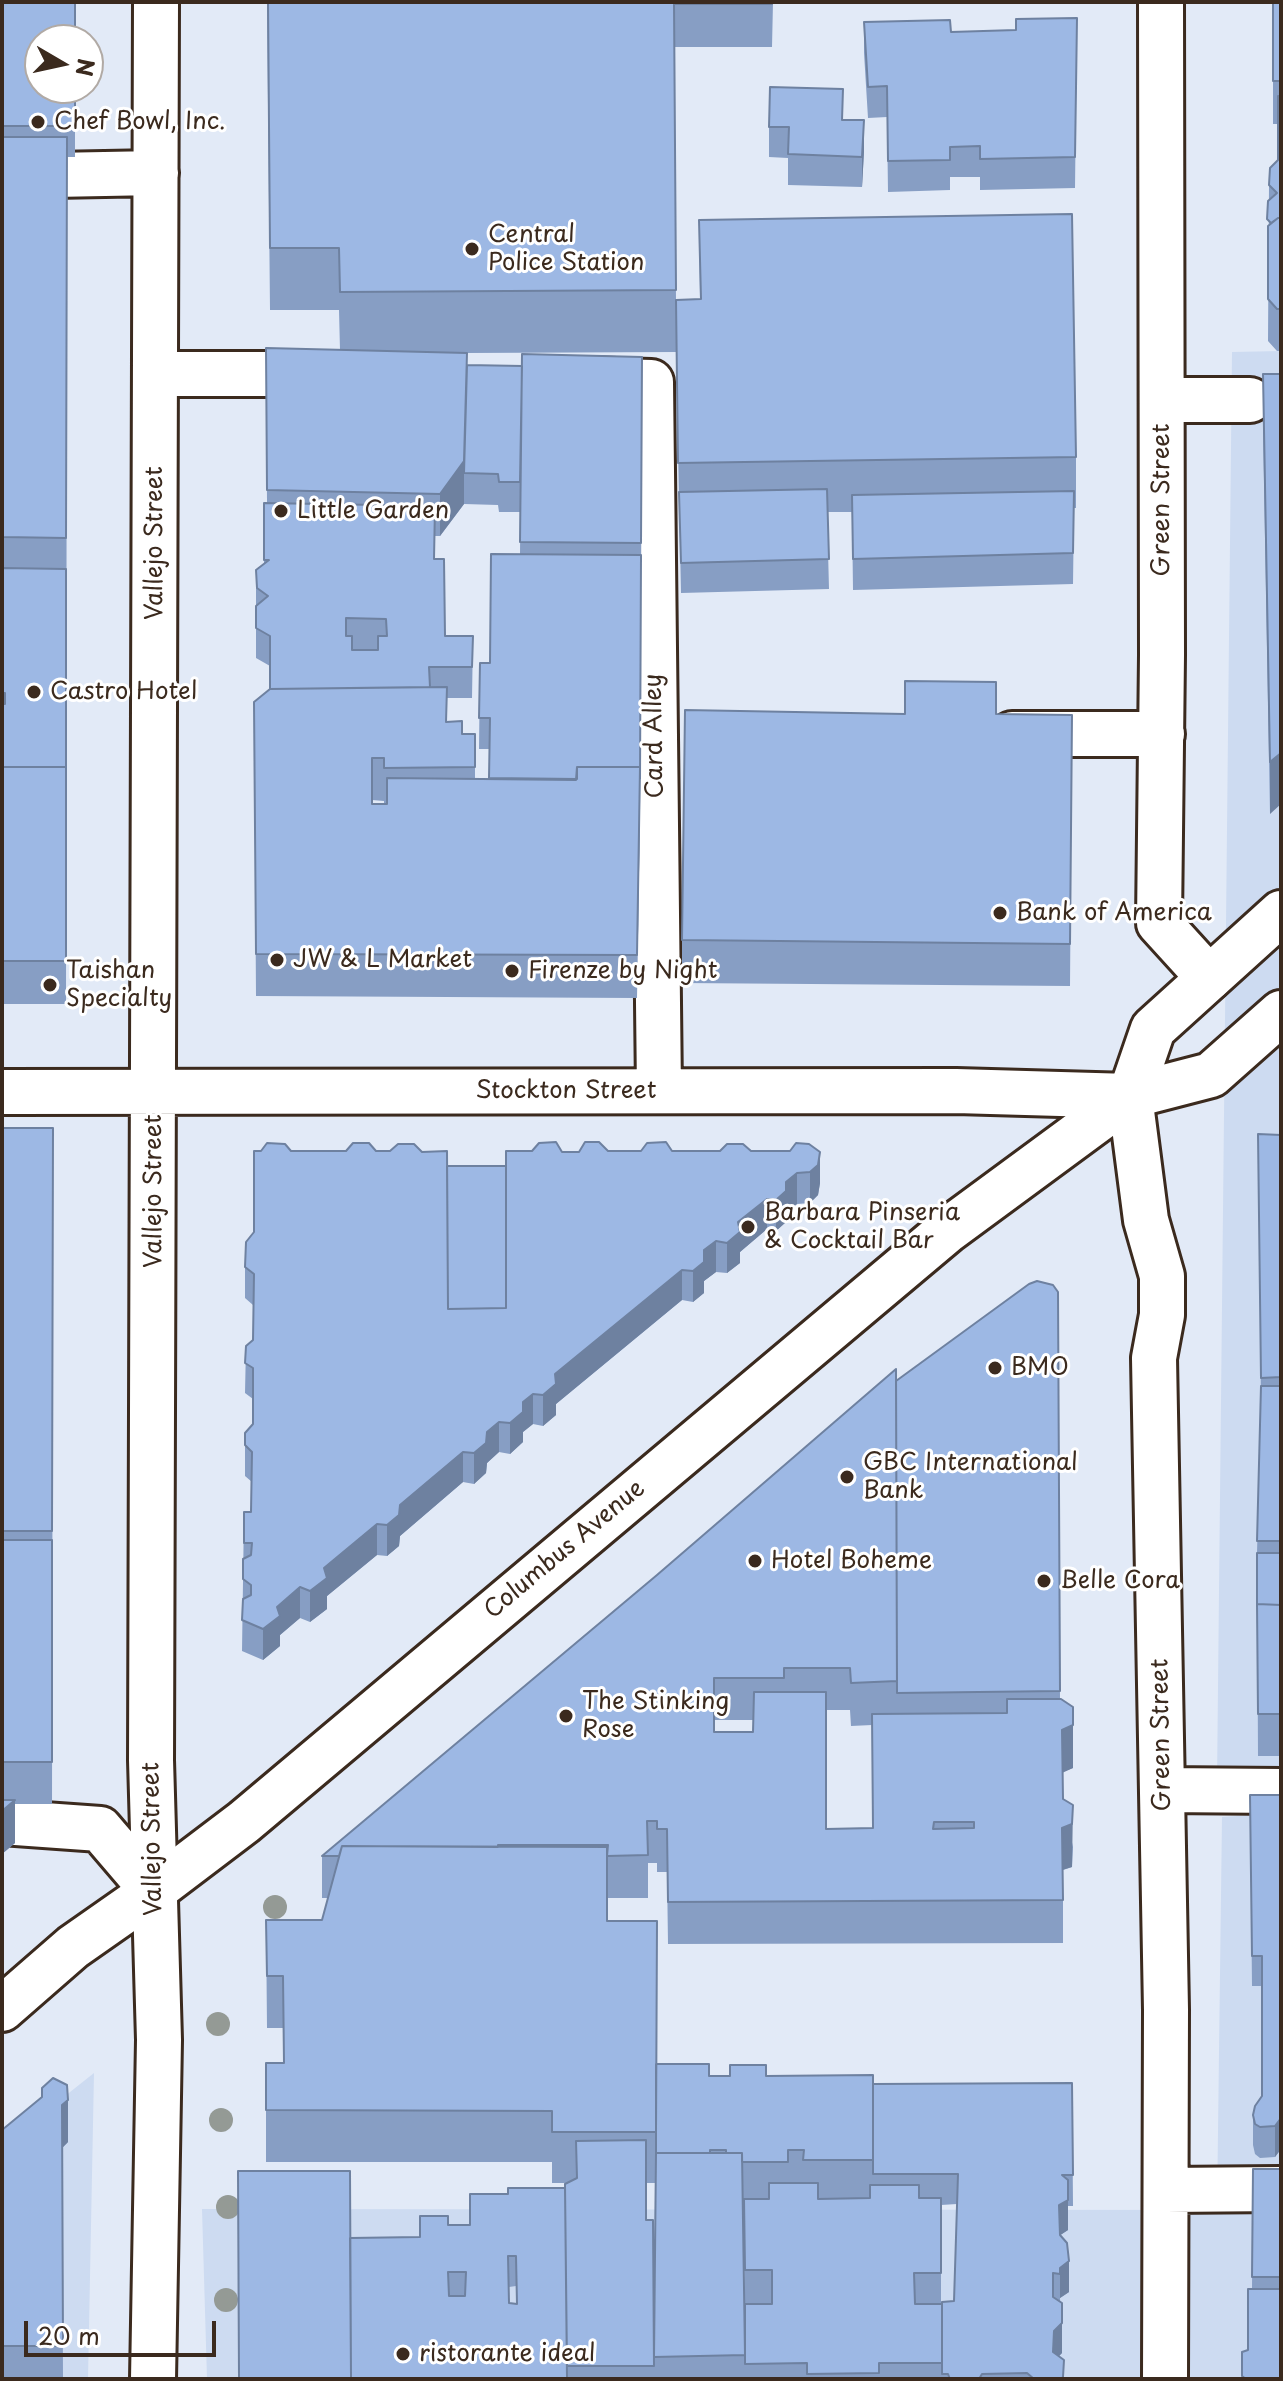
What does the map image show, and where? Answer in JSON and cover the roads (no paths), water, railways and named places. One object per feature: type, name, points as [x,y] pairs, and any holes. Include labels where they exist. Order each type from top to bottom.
[{"type":"street","name":"Vallejo Street","points":[[153,2379],[159,2040],[151,1760],[156,2]]},
{"type":"street","name":"Green Street","points":[[1161,2],[1162,734],[1159,923],[1209,978]]},
{"type":"street","points":[[2,176],[156,173]]},
{"type":"street","points":[[156,374],[243,372],[369,375]]},
{"type":"street","name":"Card Alley","points":[[541,379],[651,382],[659,1091]]},
{"type":"street","points":[[1162,400],[1250,400]]},
{"type":"street","points":[[996,734],[1162,734]]},
{"type":"street","points":[[655,735],[702,735]]},
{"type":"street","points":[[1130,1096],[1153,1029],[1281,913]]},
{"type":"street","name":"Columbus Avenue","points":[[2,2009],[73,1947],[244,1822],[948,1230],[1130,1096],[1211,1075],[1281,1013]]},
{"type":"street","name":"Stockton Street","points":[[2,1092],[956,1091],[1130,1096]]},
{"type":"street","name":"Green Street","points":[[1130,1096],[1146,1220],[1162,1276],[1162,1315],[1154,1358],[1163,1790],[1165,2379]]},
{"type":"street","points":[[1163,1790],[1281,1791]]},
{"type":"street","points":[[2,1822],[100,1829],[153,1891]]},
{"type":"street","points":[[1166,2190],[1281,2189]]},
{"type":"place","name":"Chef Bowl, Inc.","points":[[38,122]]},
{"type":"place","name":"Central Police Station","points":[[472,249]]},
{"type":"place","name":"Little Garden","points":[[281,511]]},
{"type":"place","name":"Castro Hotel","points":[[34,692]]},
{"type":"place","name":"Bank of America","points":[[1000,913]]},
{"type":"place","name":"JW & L Market","points":[[277,960]]},
{"type":"place","name":"Firenze by Night","points":[[512,971]]},
{"type":"place","name":"Taishan Specialty","points":[[50,985]]},
{"type":"place","name":"Barbara Pinseria & Cocktail Bar","points":[[748,1227]]},
{"type":"place","name":"BMO","points":[[995,1368]]},
{"type":"place","name":"GBC International Bank","points":[[847,1477]]},
{"type":"place","name":"Hotel Boheme","points":[[755,1561]]},
{"type":"place","name":"Belle Cora","points":[[1044,1581]]},
{"type":"place","name":"The Stinking Rose","points":[[566,1716]]},
{"type":"place","name":"ristorante ideal","points":[[403,2354]]}]
